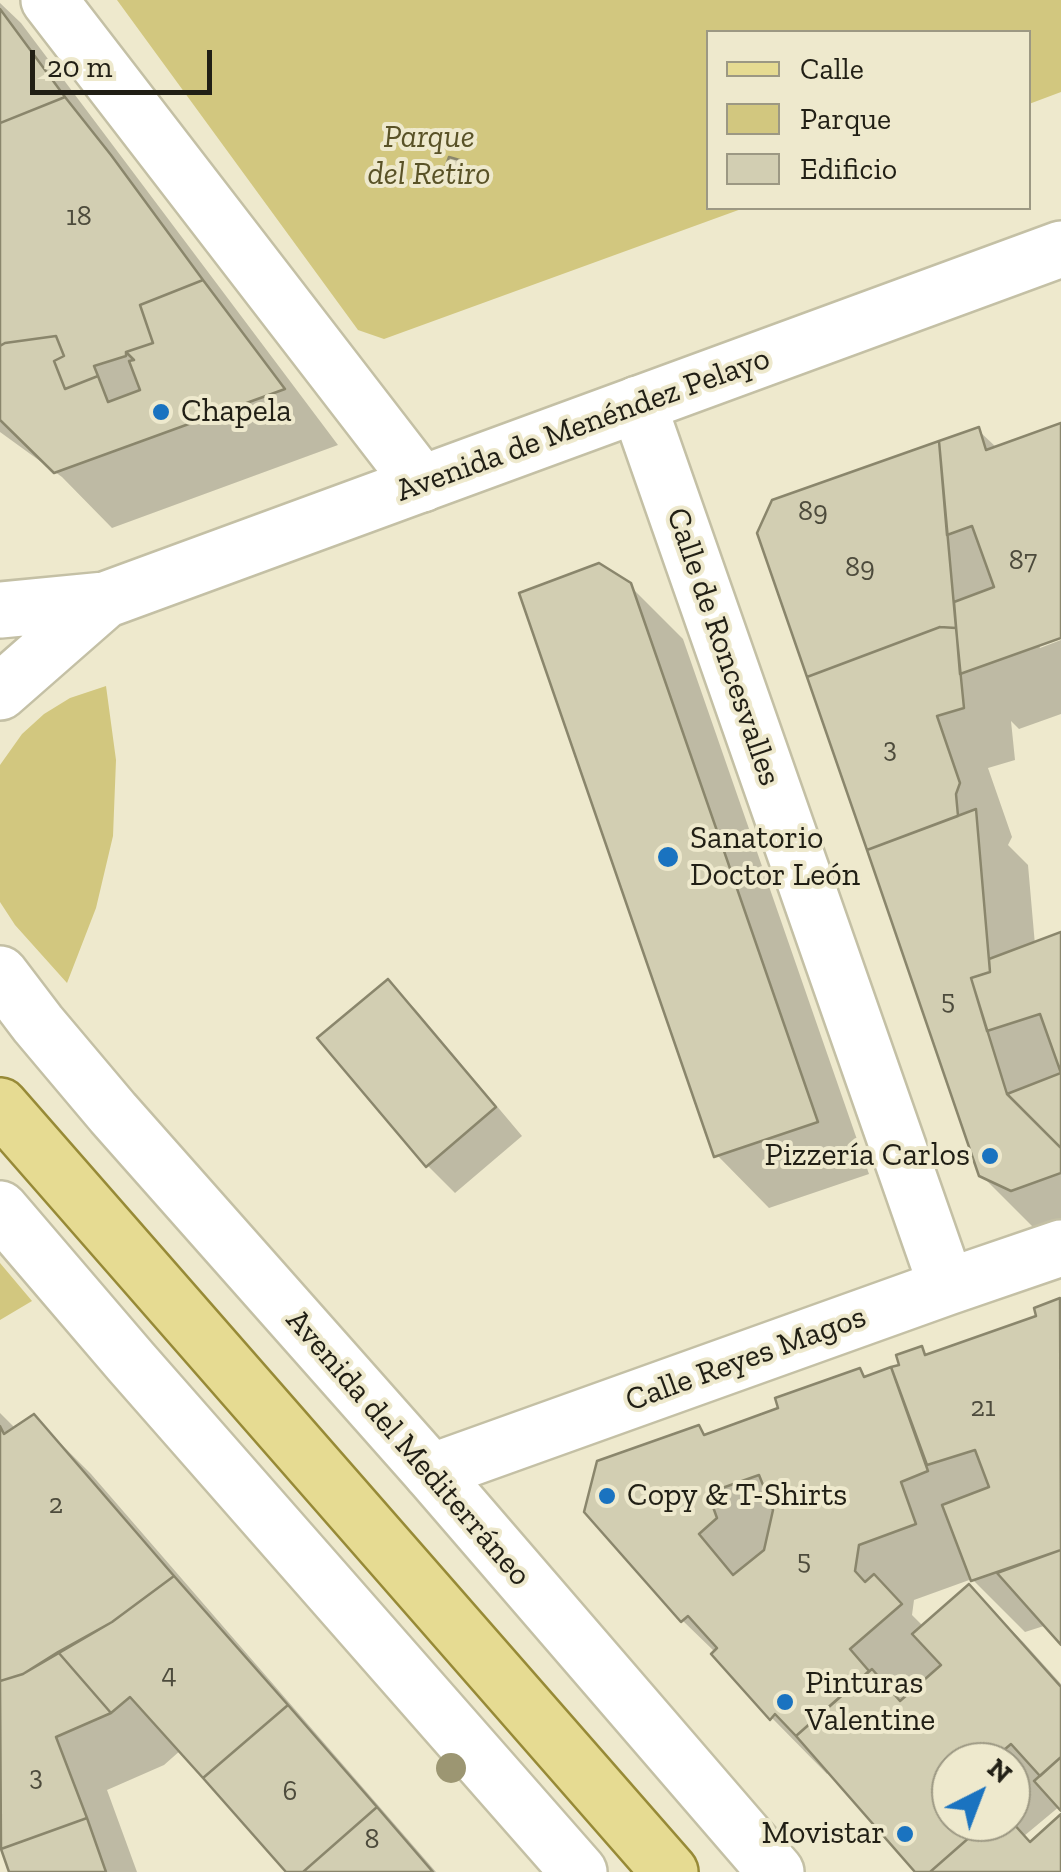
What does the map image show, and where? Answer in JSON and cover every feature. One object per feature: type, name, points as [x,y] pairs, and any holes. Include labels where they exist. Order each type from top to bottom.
[{"type":"main road","points":[[49,0],[422,484]]},
{"type":"main road","name":"Avenida de Menéndez Pelayo","points":[[0,610],[105,600],[1061,249]]},
{"type":"main road","name":"Calle de Roncesvalles","points":[[638,404],[947,1287]]},
{"type":"main road","name":"Avenida de Menéndez Pelayo","points":[[0,692],[105,600]]},
{"type":"main road","name":"Avenida del Mediterráneo","points":[[0,974],[19,1019],[113,1113],[431,1472],[776,1872]]},
{"type":"main road","points":[[0,1106],[670,1872]]},
{"type":"main road","points":[[0,1209],[580,1872]]},
{"type":"main road","name":"Calle Reyes Magos","points":[[431,1472],[1061,1248]]},
{"type":"green space","name":"Parque del Retiro","points":[[117,0],[1061,0],[1061,92],[1031,103],[1031,30],[706,30],[706,210],[739,210],[384,339],[358,330]]},
{"type":"green space","points":[[106,686],[116,760],[113,836],[96,908],[67,983],[15,925],[0,902],[0,765],[22,734],[44,714],[70,698]]},
{"type":"green space","points":[[0,1263],[32,1301],[0,1320]]},
{"type":"building","points":[[0,9],[65,97],[0,123]]},
{"type":"building","points":[[65,97],[203,280],[140,305],[153,343],[94,366],[98,376],[65,389],[54,361],[64,356],[56,336],[0,346],[0,123]]},
{"type":"building","points":[[449,157],[463,161],[458,175],[444,171]]},
{"type":"building","points":[[203,280],[285,389],[54,473],[0,420],[0,346],[56,336],[64,356],[54,361],[65,389],[98,376],[108,402],[140,390],[129,361],[134,360],[126,352],[153,343],[140,305]]},
{"type":"building","points":[[1061,423],[1061,638],[960,674],[954,602],[994,587],[972,526],[947,535],[939,441],[979,427],[986,450]]},
{"type":"building","points":[[939,441],[956,628],[940,627],[807,677],[757,533],[772,500]]},
{"type":"building","name":"Sanatorio Doctor León","points":[[599,563],[631,583],[818,1122],[714,1157],[519,593]]},
{"type":"building","points":[[940,627],[956,628],[964,708],[937,716],[960,783],[956,794],[958,816],[867,850],[807,677]]},
{"type":"building","points":[[976,809],[990,972],[971,978],[1007,1094],[1061,1148],[1061,1173],[1011,1191],[979,1176],[867,850]]},
{"type":"building","points":[[1061,932],[1061,1073],[1040,1014],[987,1031],[971,978],[990,972],[989,959]]},
{"type":"building","points":[[388,979],[496,1107],[426,1167],[317,1038]]},
{"type":"building","points":[[1061,1073],[1061,1148],[1007,1094]]},
{"type":"building","points":[[1060,1298],[1061,1550],[971,1581],[942,1505],[989,1487],[975,1450],[927,1465],[891,1367],[899,1365],[896,1355],[922,1346],[925,1355],[1036,1316],[1034,1308]]},
{"type":"building","points":[[891,1367],[928,1471],[901,1482],[916,1524],[859,1545],[855,1571],[865,1582],[874,1574],[902,1604],[850,1649],[869,1671],[796,1736],[775,1714],[770,1720],[711,1654],[717,1648],[688,1616],[681,1622],[584,1512],[597,1461],[699,1425],[704,1435],[778,1408],[775,1398],[860,1368],[864,1377]],"holes":[[[759,1475],[773,1510],[764,1550],[733,1575],[699,1534],[717,1518],[708,1493]]]},
{"type":"building","points":[[34,1414],[174,1576],[112,1622],[23,1674],[0,1681],[0,1426],[4,1434]]},
{"type":"building","points":[[1061,1550],[1061,1645],[997,1573]]},
{"type":"building","points":[[174,1576],[288,1705],[203,1778],[130,1697],[111,1713],[58,1652],[112,1622]]},
{"type":"building","points":[[969,1584],[1061,1687],[1061,1757],[1040,1776],[1031,1766],[1031,1742],[931,1742],[931,1842],[964,1842],[930,1872],[915,1872],[796,1736],[872,1669],[900,1701],[941,1665],[912,1634]]},
{"type":"building","points":[[58,1652],[111,1713],[56,1737],[87,1818],[1,1849],[0,1681],[23,1674]]},
{"type":"building","points":[[288,1705],[377,1807],[303,1872],[286,1872],[203,1778]]},
{"type":"building","points":[[1061,1757],[1061,1811],[1034,1781]]},
{"type":"building","points":[[377,1807],[433,1872],[303,1872]]},
{"type":"building","points":[[1061,1814],[1061,1872],[930,1872],[964,1842],[1031,1841]]},
{"type":"building","points":[[87,1818],[106,1872],[9,1872],[1,1849]]},
{"type":"place","name":"Chapela","points":[[161,412]]},
{"type":"place","name":"Sanatorio Doctor León","points":[[668,857]]},
{"type":"place","name":"Pizzería Carlos","points":[[990,1156]]},
{"type":"place","name":"Copy & T-Shirts","points":[[607,1496]]},
{"type":"place","name":"Pinturas Valentine","points":[[785,1702]]},
{"type":"place","name":"Movistar","points":[[905,1834]]}]
